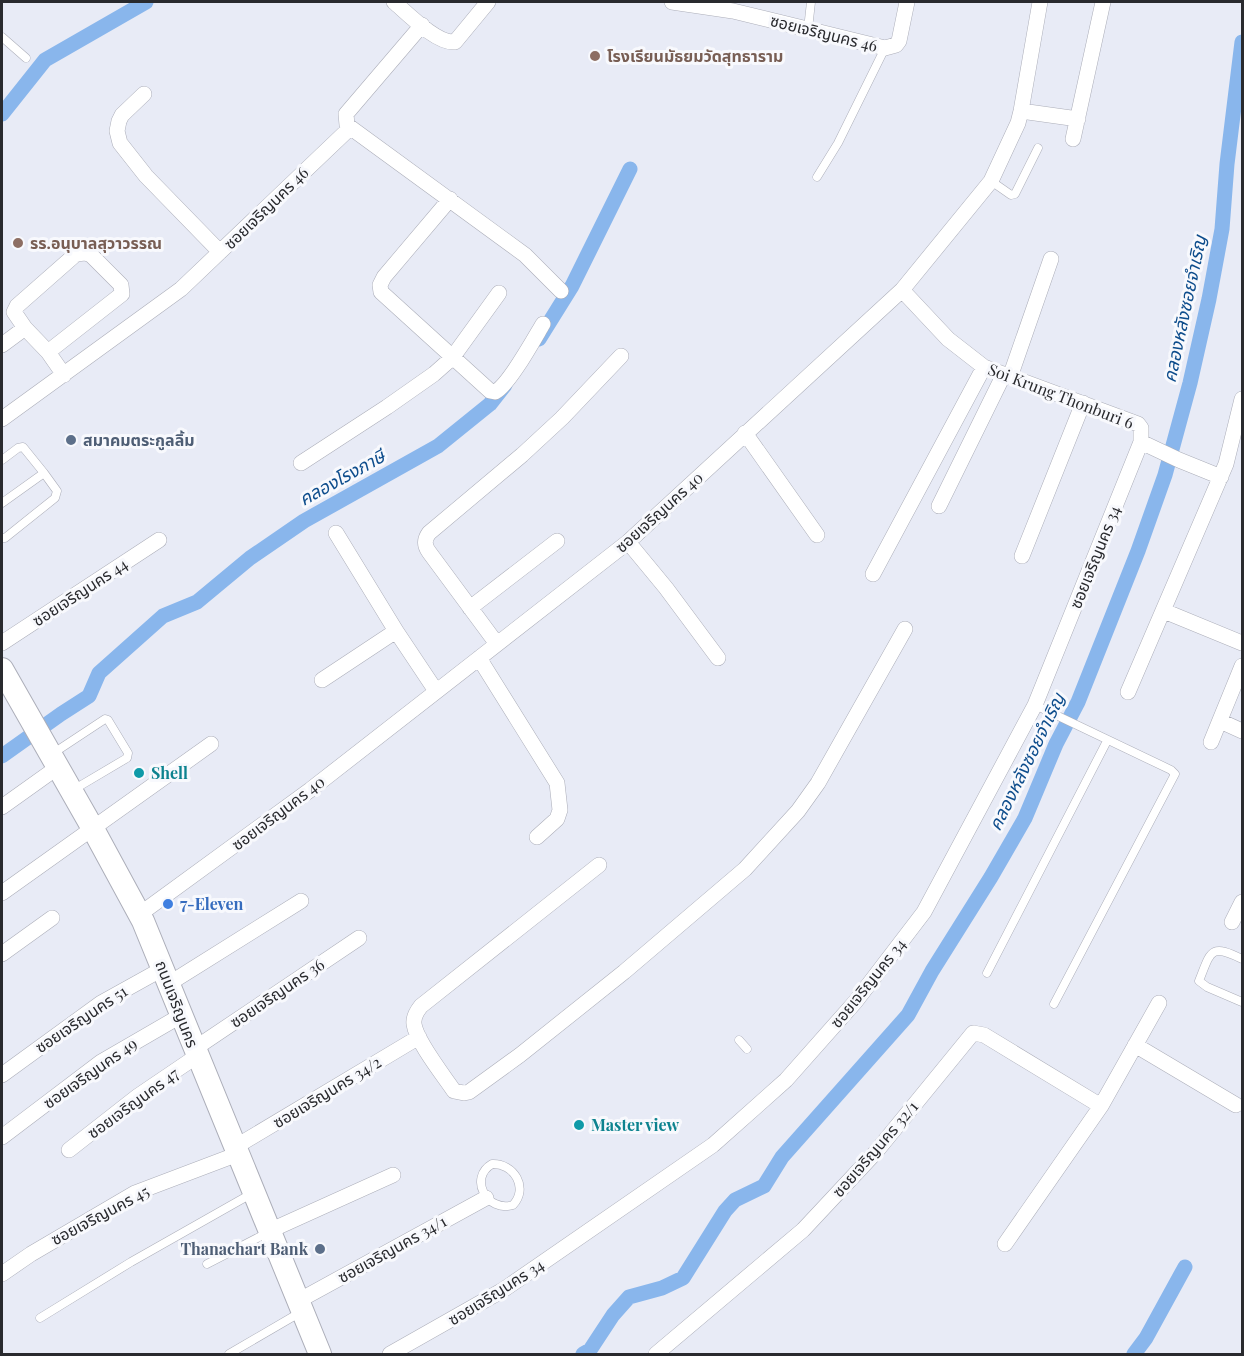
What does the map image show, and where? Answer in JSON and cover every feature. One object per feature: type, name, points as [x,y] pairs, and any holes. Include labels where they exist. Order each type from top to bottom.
[{"type":"main road","name":"ถนนเจริญนคร","points":[[2,669],[7,693],[46,746],[140,914],[167,975],[319,1354]]},
{"type":"street","points":[[394,2],[447,42],[455,42],[488,2]]},
{"type":"street","name":"ซอยเจริญนคร 46","points":[[681,2],[733,11],[885,48],[897,45],[899,41],[907,2]]},
{"type":"street","name":"ซอยเจริญนคร 40","points":[[140,914],[310,790],[628,542],[902,290],[991,181],[1018,123],[1040,2]]},
{"type":"street","points":[[1073,139],[1103,2]]},
{"type":"street","points":[[422,25],[346,114],[346,122],[350,128],[525,255],[561,291]]},
{"type":"street","points":[[144,94],[122,115],[119,121],[117,131],[120,143],[146,176],[220,252]]},
{"type":"street","points":[[1021,111],[1078,119]]},
{"type":"street","name":"ซอยเจริญนคร 46","points":[[2,419],[181,289],[350,128]]},
{"type":"street","points":[[450,199],[384,277],[380,285],[381,292],[490,391],[498,391],[519,363],[543,324]]},
{"type":"street","points":[[48,352],[122,294],[122,285],[91,255],[76,254],[17,306],[15,315],[48,352],[64,375]]},
{"type":"street","points":[[939,506],[1007,376],[1051,259]]},
{"type":"street","name":"Soi Krung Thonburi 6","points":[[902,290],[948,339],[984,367],[1138,424],[1141,428],[1142,442],[1221,477]]},
{"type":"street","points":[[300,463],[387,408],[434,374],[452,358],[499,293]]},
{"type":"street","points":[[2,345],[25,328]]},
{"type":"street","points":[[496,645],[425,546],[425,540],[429,533],[522,455],[562,418],[621,356]]},
{"type":"street","points":[[873,574],[984,367]]},
{"type":"street","points":[[1128,692],[1221,477],[1242,399]]},
{"type":"street","points":[[1022,556],[1083,403]]},
{"type":"street","points":[[745,433],[817,535]]},
{"type":"street","name":"ซอยเจริญนคร 34","points":[[390,1354],[503,1290],[699,1155],[786,1080],[856,1001],[924,912],[1035,705],[1142,442]]},
{"type":"street","points":[[336,533],[436,691]]},
{"type":"street","name":"ซอยเจริญนคร 44","points":[[2,643],[159,540]]},
{"type":"street","points":[[470,608],[557,541]]},
{"type":"street","points":[[628,542],[666,588],[718,658]]},
{"type":"street","points":[[1164,611],[1242,643]]},
{"type":"street","points":[[599,864],[421,1006],[414,1018],[414,1025],[419,1037],[454,1091],[469,1092],[520,1055],[642,957],[745,869],[798,811],[818,783],[905,629]]},
{"type":"street","points":[[322,680],[396,631]]},
{"type":"street","points":[[479,658],[557,783],[560,810],[557,819],[537,837]]},
{"type":"street","points":[[1211,742],[1242,666]]},
{"type":"street","points":[[1220,721],[1242,731]]},
{"type":"street","points":[[2,893],[211,744]]},
{"type":"street","points":[[2,807],[46,746]]},
{"type":"street","name":"ซอยเจริญนคร 51","points":[[2,1075],[101,1003],[167,975],[301,901]]},
{"type":"street","points":[[1232,922],[1242,902]]},
{"type":"street","points":[[2,954],[52,918]]},
{"type":"street","name":"ซอยเจริญนคร 36","points":[[196,1052],[359,938]]},
{"type":"street","points":[[1005,1244],[1101,1106],[1159,1003]]},
{"type":"street","name":"ซอยเจริญนคร 49","points":[[2,1137],[101,1062],[182,1015]]},
{"type":"street","name":"ซอยเจริญนคร 32/1","points":[[656,1354],[803,1230],[875,1153],[973,1033],[984,1035],[1101,1106]]},
{"type":"street","name":"ซอยเจริญนคร 34/2","points":[[236,1150],[419,1037]]},
{"type":"street","points":[[1135,1045],[1236,1105]]},
{"type":"street","name":"ซอยเจริญนคร 47","points":[[69,1150],[196,1052]]},
{"type":"street","name":"ซอยเจริญนคร 45","points":[[2,1274],[31,1254],[135,1193],[236,1150]]},
{"type":"street","points":[[269,1231],[393,1175]]},
{"type":"street","name":"ซอยเจริญนคร 34/1","points":[[300,1306],[486,1197]]},
{"type":"lane","points":[[808,29],[812,2]]},
{"type":"lane","points":[[2,38],[26,58]]},
{"type":"lane","points":[[818,177],[838,143],[885,48]]},
{"type":"lane","points":[[991,181],[1011,195],[1015,194],[1038,147]]},
{"type":"lane","points":[[2,460],[23,447],[57,491],[55,498],[5,538],[2,538]]},
{"type":"lane","points":[[2,503],[44,473]]},
{"type":"lane","points":[[1035,705],[1171,770],[1175,776],[1053,1004]]},
{"type":"lane","points":[[46,746],[105,719],[108,720],[128,753],[127,758],[72,791]]},
{"type":"lane","points":[[987,973],[1107,741]]},
{"type":"lane","points":[[1242,959],[1227,951],[1215,951],[1210,954],[1199,981],[1207,987],[1242,1002]]},
{"type":"lane","points":[[739,1040],[747,1049]]},
{"type":"lane","points":[[492,1164],[510,1169],[518,1179],[516,1203],[511,1206],[500,1206],[492,1203],[486,1197],[481,1179],[484,1169],[492,1164]]},
{"type":"lane","points":[[40,1318],[131,1262],[253,1192]]},
{"type":"lane","points":[[207,1264],[269,1231]]},
{"type":"lane","points":[[229,1354],[300,1306]]},
{"type":"waterway","points":[[2,114],[45,60],[146,2]]},
{"type":"waterway","name":"คลองหลังซอยจำเริญ","points":[[583,1354],[590,1350],[613,1315],[629,1297],[662,1288],[683,1278],[725,1211],[735,1200],[764,1186],[782,1157],[908,1015],[932,971],[1025,818],[1056,744],[1078,702],[1138,551],[1165,475],[1190,383],[1222,229],[1227,164],[1242,42]]},
{"type":"waterway","name":"คลองโรงภาษี","points":[[539,339],[572,286],[630,169]]},
{"type":"waterway","name":"คลองโรงภาษี","points":[[2,756],[89,696],[99,673],[163,616],[197,602],[250,558],[304,521],[438,446],[490,404],[505,385]]},
{"type":"waterway","points":[[1134,1354],[1146,1338],[1185,1267]]},
{"type":"place","name":"โรงเรียนมัธยมวัดสุทธาราม","points":[[595,56]]},
{"type":"place","name":"รร.อนุบาลสุวาวรรณ","points":[[18,243]]},
{"type":"place","name":"สมาคมตระกูลลิ้ม","points":[[71,440]]},
{"type":"place","name":"Shell","points":[[139,773]]},
{"type":"place","name":"7-Eleven","points":[[168,904]]},
{"type":"place","name":"Master view","points":[[579,1125]]},
{"type":"place","name":"Thanachart Bank","points":[[320,1249]]}]
